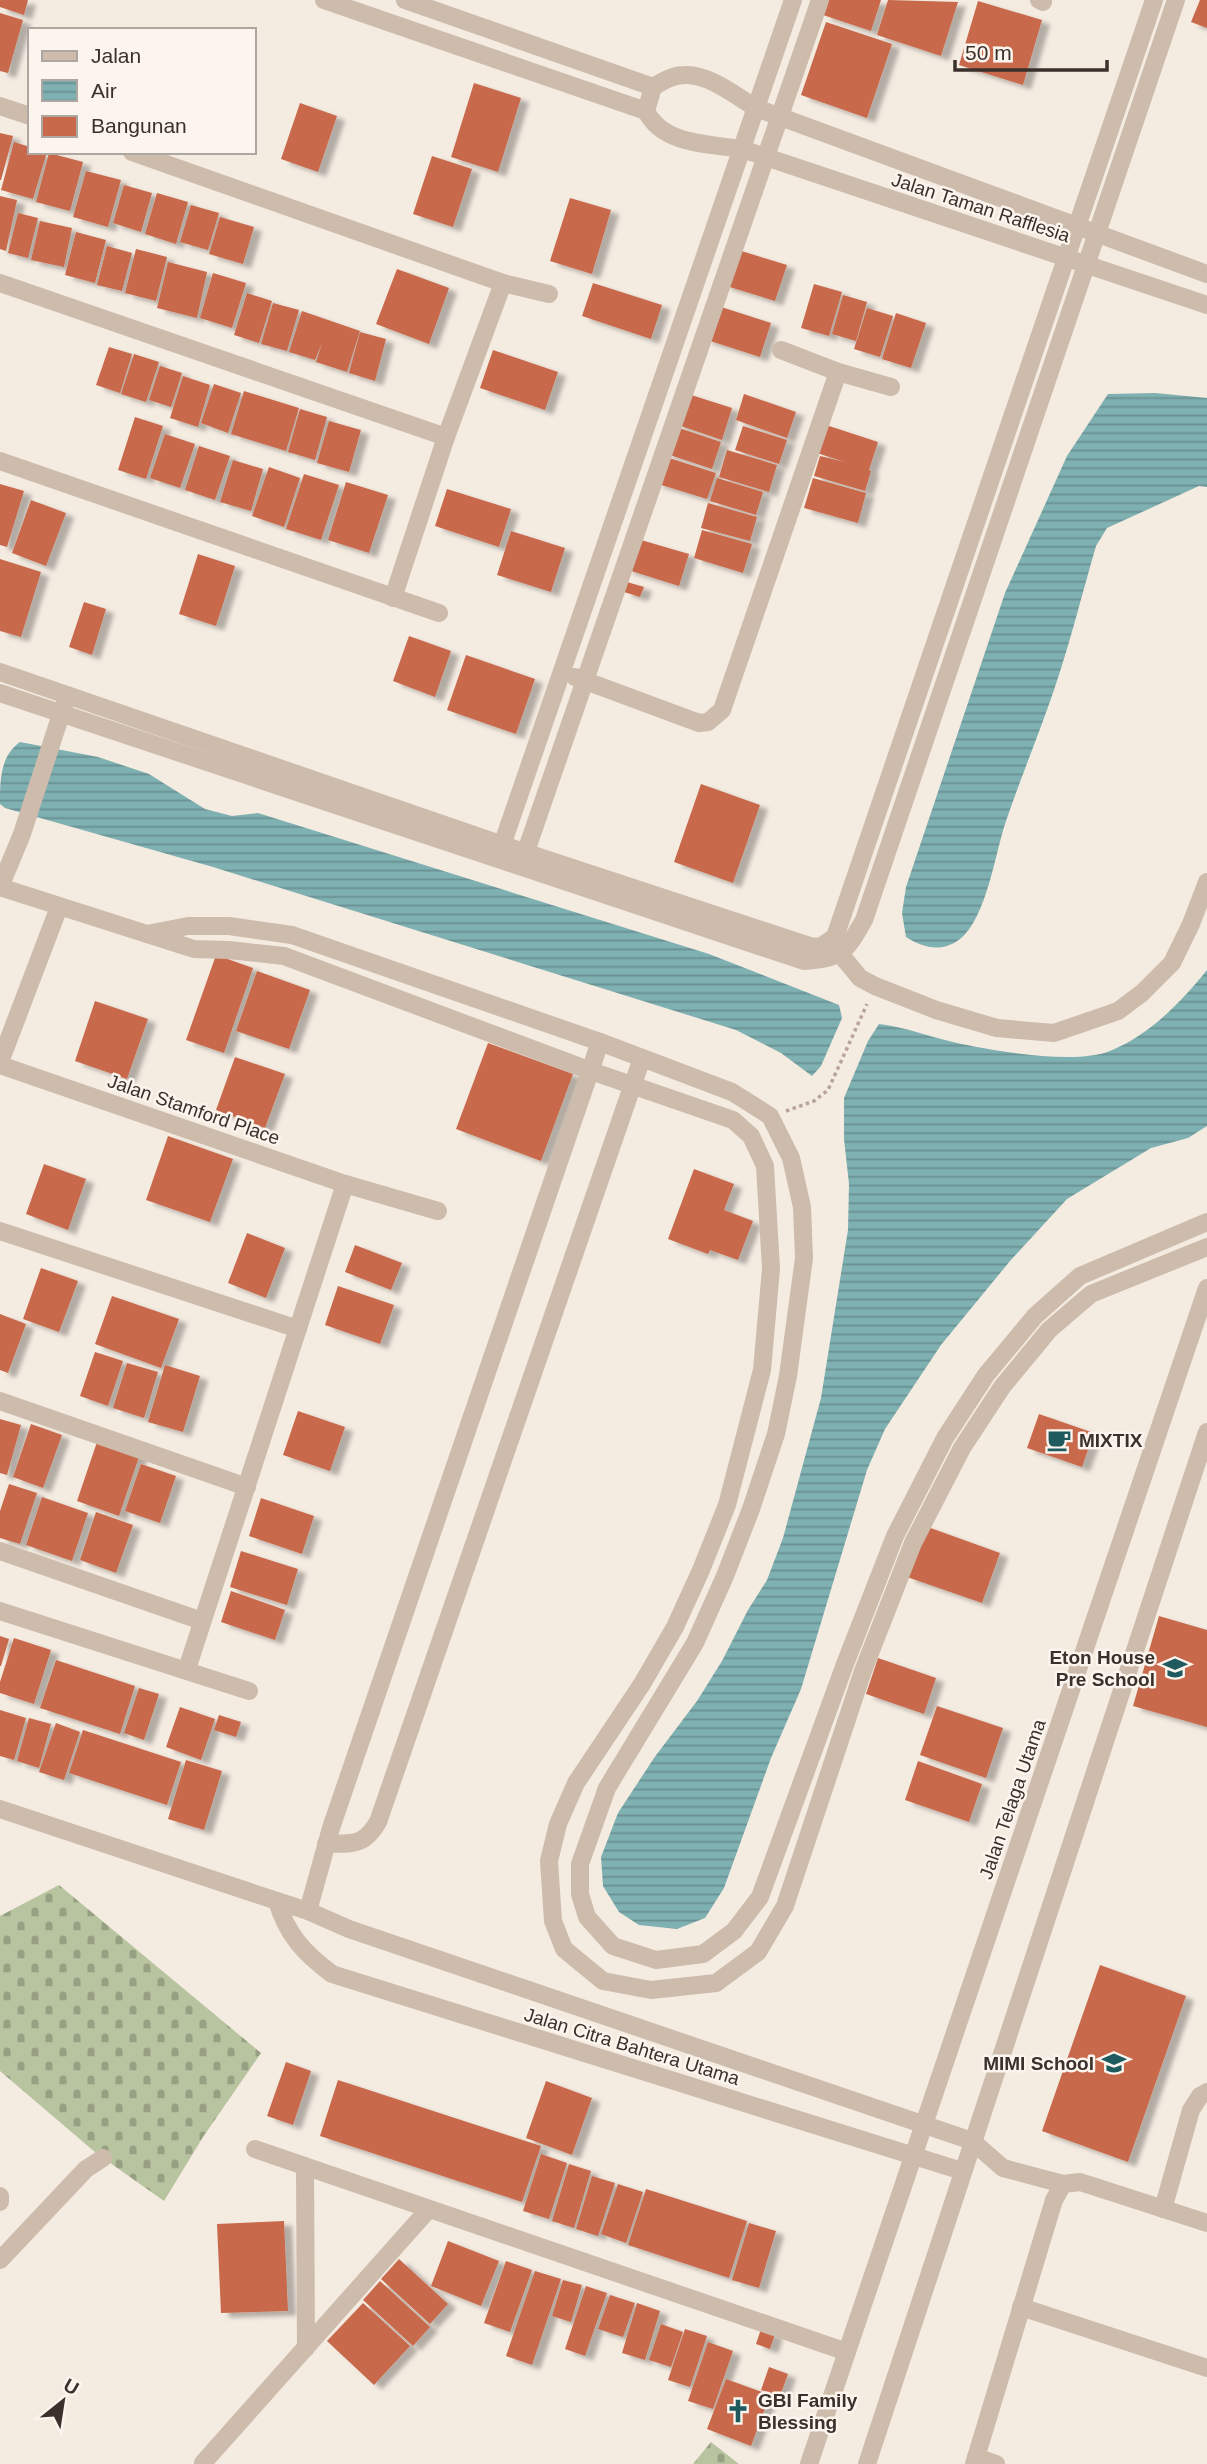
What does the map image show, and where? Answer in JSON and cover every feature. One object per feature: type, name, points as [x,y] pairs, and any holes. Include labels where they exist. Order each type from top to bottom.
[{"type":"street","points":[[324,0],[646,111],[653,87],[405,0]]},
{"type":"street","points":[[500,852],[793,0]]},
{"type":"street","points":[[523,860],[820,0]]},
{"type":"street","points":[[1154,0],[835,937],[835,948],[860,978],[936,1010],[997,1028],[1054,1033],[1118,1011],[1142,993],[1172,963],[1207,882]]},
{"type":"street","points":[[0,671],[523,860],[813,947],[835,948],[851,943],[863,920],[1176,0]]},
{"type":"street","name":"Jalan Taman Rafflesia","points":[[653,87],[674,76],[702,78],[756,108],[1207,274]]},
{"type":"street","points":[[0,106],[28,116]]},
{"type":"street","name":"Jalan Taman Rafflesia","points":[[646,111],[652,122],[682,140],[742,149],[1207,305]]},
{"type":"street","points":[[138,154],[503,283],[549,294]]},
{"type":"street","points":[[0,283],[446,437]]},
{"type":"street","points":[[393,598],[446,437],[503,283]]},
{"type":"street","points":[[782,350],[838,372],[891,387]]},
{"type":"street","points":[[562,673],[699,723],[708,722],[722,710],[838,372]]},
{"type":"street","points":[[0,461],[439,613]]},
{"type":"street","points":[[0,693],[500,852]]},
{"type":"street","points":[[67,695],[22,834],[0,887],[194,949],[284,956],[733,1120],[751,1136],[765,1166],[771,1269],[762,1370],[727,1505],[675,1627],[642,1684],[576,1783],[558,1824],[549,1861],[553,1921],[564,1949],[603,1981],[651,1990],[716,1983],[758,1952],[785,1906],[863,1671],[914,1544],[962,1448],[1002,1387],[1049,1330],[1091,1294],[1207,1247]]},
{"type":"street","points":[[0,1063],[59,907]]},
{"type":"street","points":[[143,934],[188,926],[229,926],[292,935],[732,1091],[770,1116],[791,1158],[802,1207],[804,1258],[788,1376],[776,1434],[725,1576],[695,1643],[607,1788],[580,1864],[580,1894],[587,1917],[613,1946],[656,1960],[703,1954],[734,1931],[760,1897],[895,1536],[945,1438],[986,1375],[1035,1316],[1080,1276],[1207,1222]]},
{"type":"street","points":[[308,1911],[326,1844],[600,1042]]},
{"type":"street","points":[[326,1844],[361,1843],[377,1822],[642,1058]]},
{"type":"street","name":"Jalan Stamford Place","points":[[0,1063],[345,1184],[438,1210]]},
{"type":"street","points":[[187,1669],[345,1184]]},
{"type":"street","points":[[0,1231],[298,1329]]},
{"type":"street","name":"Jalan Telaga Utama","points":[[809,2464],[1207,1288]]},
{"type":"street","points":[[0,1401],[247,1487]]},
{"type":"street","points":[[867,2464],[1207,1432]]},
{"type":"street","points":[[0,1551],[202,1622]]},
{"type":"street","points":[[0,1611],[249,1691]]},
{"type":"street","name":"Jalan Citra Bahtera Utama","points":[[0,1809],[277,1900],[349,1929],[972,2141]]},
{"type":"street","name":"Jalan Citra Bahtera Utama","points":[[277,1900],[287,1930],[313,1959],[332,1974],[962,2171]]},
{"type":"street","points":[[1163,2209],[1191,2109],[1199,2096],[1207,2092]]},
{"type":"street","points":[[972,2141],[1003,2168],[1063,2184],[1080,2182],[1207,2223]]},
{"type":"street","points":[[255,2149],[847,2352]]},
{"type":"street","points":[[0,2260],[86,2169],[103,2158]]},
{"type":"street","points":[[305,2167],[306,2348]]},
{"type":"street","points":[[996,2464],[975,2461],[1054,2200],[1063,2184]]},
{"type":"street","points":[[0,2196],[0,2202]]},
{"type":"street","points":[[203,2463],[428,2210]]},
{"type":"street","points":[[1021,2307],[1207,2368]]},
{"type":"path","points":[[770,1116],[814,1101],[828,1090],[875,986]]},
{"type":"green space","points":[[59,1885],[261,2053],[203,2137],[164,2201],[96,2153],[0,2071],[0,1916]]},
{"type":"green space","points":[[711,2442],[739,2464],[693,2464]]},
{"type":"water","points":[[1155,393],[1207,398],[1207,487],[1199,486],[1107,528],[1096,546],[1060,672],[1006,821],[989,884],[977,916],[969,929],[953,943],[939,947],[919,944],[906,937],[902,913],[906,887],[1005,593],[1067,456],[1108,394]]},
{"type":"water","points":[[20,742],[98,757],[149,774],[205,809],[232,816],[258,813],[709,954],[839,1005],[842,1018],[821,1066],[812,1076],[781,1053],[736,1030],[213,867],[5,808],[0,804],[2,770],[8,754]]},
{"type":"water","points":[[1207,970],[1207,1126],[1188,1138],[1151,1148],[1067,1199],[1010,1261],[941,1345],[885,1429],[867,1470],[801,1689],[771,1758],[724,1888],[705,1918],[677,1929],[639,1925],[619,1912],[603,1886],[601,1857],[618,1813],[722,1661],[767,1580],[783,1538],[821,1398],[848,1230],[849,1184],[844,1139],[844,1098],[868,1041],[879,1024],[1012,1053],[1056,1057],[1095,1055],[1125,1044],[1152,1027]]},
{"type":"building","points":[[0,0],[28,0],[24,15],[0,7]]},
{"type":"building","points":[[828,0],[881,0],[871,31],[823,15]]},
{"type":"building","points":[[888,0],[958,2],[941,56],[877,35]]},
{"type":"building","points":[[1200,0],[1207,0],[1207,28],[1191,22]]},
{"type":"building","points":[[978,1],[1042,20],[1023,85],[959,65]]},
{"type":"building","points":[[0,13],[23,20],[8,73],[0,71]]},
{"type":"building","points":[[826,22],[892,44],[867,118],[801,95]]},
{"type":"building","points":[[474,83],[521,98],[498,172],[451,157]]},
{"type":"building","points":[[300,103],[337,116],[318,172],[281,159]]},
{"type":"building","points":[[0,133],[13,136],[1,180],[0,180]]},
{"type":"building","points":[[14,142],[28,146],[28,154],[46,154],[33,199],[1,190]]},
{"type":"building","points":[[49,154],[83,162],[70,211],[36,202]]},
{"type":"building","points":[[432,156],[472,169],[453,227],[413,214]]},
{"type":"building","points":[[86,171],[121,180],[108,227],[73,217]]},
{"type":"building","points":[[124,185],[152,193],[141,232],[113,223]]},
{"type":"building","points":[[157,193],[188,202],[176,244],[145,234]]},
{"type":"building","points":[[0,196],[17,200],[6,251],[0,249]]},
{"type":"building","points":[[570,198],[611,210],[592,274],[550,261]]},
{"type":"building","points":[[191,205],[219,213],[208,250],[180,242]]},
{"type":"building","points":[[18,213],[38,218],[28,258],[8,253]]},
{"type":"building","points":[[220,217],[254,227],[243,264],[209,254]]},
{"type":"building","points":[[40,221],[72,228],[64,267],[31,260]]},
{"type":"building","points":[[76,232],[106,240],[95,283],[65,275]]},
{"type":"building","points":[[107,246],[132,253],[122,291],[97,285]]},
{"type":"building","points":[[136,249],[167,257],[156,301],[125,293]]},
{"type":"building","points":[[735,249],[787,265],[775,301],[723,285]]},
{"type":"building","points":[[168,262],[207,272],[197,318],[157,308]]},
{"type":"building","points":[[397,269],[449,288],[429,344],[376,324]]},
{"type":"building","points":[[213,273],[246,283],[232,328],[200,318]]},
{"type":"building","points":[[593,283],[662,305],[651,339],[582,316]]},
{"type":"building","points":[[814,284],[842,292],[829,336],[801,328]]},
{"type":"building","points":[[247,293],[272,301],[259,343],[234,335]]},
{"type":"building","points":[[843,295],[867,302],[856,341],[832,334]]},
{"type":"building","points":[[273,303],[299,310],[287,351],[261,344]]},
{"type":"building","points":[[715,305],[771,323],[760,357],[704,339]]},
{"type":"building","points":[[867,308],[893,316],[880,357],[854,349]]},
{"type":"building","points":[[302,311],[360,331],[347,372],[316,362],[322,343],[315,360],[289,352]]},
{"type":"building","points":[[896,313],[926,323],[911,368],[882,359]]},
{"type":"building","points":[[360,332],[386,339],[375,381],[349,373]]},
{"type":"building","points":[[109,347],[132,354],[120,393],[96,385]]},
{"type":"building","points":[[493,350],[558,372],[545,410],[480,388]]},
{"type":"building","points":[[134,354],[159,362],[146,402],[121,394]]},
{"type":"building","points":[[160,366],[182,373],[171,407],[149,400]]},
{"type":"building","points":[[183,376],[210,385],[198,427],[170,418]]},
{"type":"building","points":[[214,384],[241,393],[228,433],[201,423]]},
{"type":"building","points":[[244,391],[299,408],[286,451],[231,434]]},
{"type":"building","points":[[685,393],[732,408],[722,440],[675,424]]},
{"type":"building","points":[[744,394],[796,412],[787,438],[736,420]]},
{"type":"building","points":[[300,409],[327,417],[315,460],[288,452]]},
{"type":"building","points":[[135,417],[163,426],[146,479],[118,470]]},
{"type":"building","points":[[329,421],[361,430],[349,472],[317,463]]},
{"type":"building","points":[[826,425],[878,442],[865,491],[814,476],[820,456],[845,462],[817,453]]},
{"type":"building","points":[[673,426],[721,442],[712,469],[664,453]]},
{"type":"building","points":[[743,426],[787,440],[779,464],[735,450]]},
{"type":"building","points":[[165,434],[195,444],[180,488],[150,478]]},
{"type":"building","points":[[199,446],[230,456],[215,500],[185,490]]},
{"type":"building","points":[[727,450],[777,465],[769,492],[719,477]]},
{"type":"building","points":[[663,456],[716,473],[707,499],[655,483]]},
{"type":"building","points":[[233,460],[263,469],[251,511],[220,502]]},
{"type":"building","points":[[269,467],[300,478],[284,527],[252,516]]},
{"type":"building","points":[[304,474],[339,485],[321,540],[286,529]]},
{"type":"building","points":[[717,478],[763,492],[756,515],[710,501]]},
{"type":"building","points":[[813,478],[866,493],[858,523],[804,508]]},
{"type":"building","points":[[346,482],[388,495],[369,553],[328,540]]},
{"type":"building","points":[[0,484],[24,491],[7,547],[0,545]]},
{"type":"building","points":[[447,489],[511,509],[499,547],[435,526]]},
{"type":"building","points":[[31,500],[66,513],[46,566],[12,553]]},
{"type":"building","points":[[708,503],[757,517],[750,541],[701,528]]},
{"type":"building","points":[[702,530],[752,544],[743,573],[694,558]]},
{"type":"building","points":[[511,531],[565,548],[551,592],[497,575]]},
{"type":"building","points":[[634,538],[689,554],[679,586],[625,569]]},
{"type":"building","points":[[198,554],[235,566],[216,626],[179,614]]},
{"type":"building","points":[[0,559],[41,572],[21,637],[0,631]]},
{"type":"building","points":[[627,582],[644,587],[640,597],[624,592]]},
{"type":"building","points":[[84,602],[106,609],[92,655],[69,647]]},
{"type":"building","points":[[409,636],[451,651],[435,697],[393,681]]},
{"type":"building","points":[[466,655],[535,679],[516,734],[447,710]]},
{"type":"building","points":[[701,784],[760,805],[733,883],[674,862]]},
{"type":"building","points":[[216,955],[253,968],[224,1053],[186,1040]]},
{"type":"building","points":[[257,971],[310,990],[289,1049],[236,1031]]},
{"type":"building","points":[[95,1001],[148,1019],[127,1079],[75,1061]]},
{"type":"building","points":[[488,1043],[573,1074],[541,1161],[456,1129]]},
{"type":"building","points":[[235,1057],[285,1074],[265,1128],[216,1110]]},
{"type":"building","points":[[168,1136],[233,1159],[210,1222],[146,1200]]},
{"type":"building","points":[[44,1164],[86,1179],[68,1230],[26,1214]]},
{"type":"building","points":[[694,1169],[734,1184],[724,1210],[753,1221],[738,1260],[710,1250],[708,1254],[668,1239]]},
{"type":"building","points":[[247,1233],[285,1248],[266,1298],[228,1283]]},
{"type":"building","points":[[355,1245],[402,1263],[391,1290],[345,1272]]},
{"type":"building","points":[[41,1268],[78,1281],[59,1332],[23,1319]]},
{"type":"building","points":[[338,1286],[394,1305],[380,1344],[325,1325]]},
{"type":"building","points":[[112,1296],[179,1319],[161,1368],[95,1344]]},
{"type":"building","points":[[0,1314],[26,1324],[8,1373],[0,1370]]},
{"type":"building","points":[[95,1352],[123,1361],[108,1406],[80,1396]]},
{"type":"building","points":[[127,1363],[158,1372],[144,1418],[113,1408]]},
{"type":"building","points":[[165,1365],[200,1376],[183,1432],[148,1422]]},
{"type":"building","points":[[298,1411],[345,1427],[330,1471],[283,1455]]},
{"type":"building","points":[[1039,1414],[1094,1433],[1082,1467],[1027,1448]]},
{"type":"building","points":[[0,1419],[21,1425],[7,1475],[0,1473]]},
{"type":"building","points":[[31,1424],[62,1435],[43,1488],[13,1477]]},
{"type":"building","points":[[98,1439],[140,1454],[119,1516],[77,1501]]},
{"type":"building","points":[[141,1464],[176,1476],[160,1523],[125,1511]]},
{"type":"building","points":[[9,1484],[37,1493],[20,1544],[0,1538],[0,1511]]},
{"type":"building","points":[[42,1497],[88,1513],[72,1561],[26,1545]]},
{"type":"building","points":[[261,1498],[314,1516],[302,1554],[249,1536]]},
{"type":"building","points":[[96,1512],[133,1525],[116,1573],[80,1560]]},
{"type":"building","points":[[925,1526],[1000,1553],[982,1603],[907,1577]]},
{"type":"building","points":[[241,1551],[298,1569],[287,1605],[230,1587]]},
{"type":"building","points":[[231,1591],[285,1610],[275,1640],[221,1622]]},
{"type":"building","name":"Eton House Pre School","points":[[1159,1616],[1207,1630],[1207,1727],[1133,1706]]},
{"type":"building","points":[[0,1636],[9,1639],[1,1666],[0,1666]]},
{"type":"building","points":[[14,1638],[51,1650],[34,1704],[0,1693],[0,1682]]},
{"type":"building","points":[[878,1658],[936,1678],[924,1714],[866,1694]]},
{"type":"building","points":[[56,1660],[135,1686],[120,1734],[40,1708]]},
{"type":"building","points":[[139,1688],[159,1694],[144,1740],[124,1733]]},
{"type":"building","points":[[937,1706],[1003,1728],[986,1778],[920,1755]]},
{"type":"building","points":[[180,1707],[215,1719],[201,1760],[166,1747]]},
{"type":"building","points":[[0,1710],[26,1718],[14,1760],[0,1756]]},
{"type":"building","points":[[219,1715],[241,1722],[236,1737],[214,1730]]},
{"type":"building","points":[[29,1718],[51,1724],[39,1768],[17,1761]]},
{"type":"building","points":[[56,1723],[80,1732],[64,1780],[39,1772]]},
{"type":"building","points":[[83,1730],[181,1762],[167,1805],[69,1773]]},
{"type":"building","points":[[186,1760],[222,1771],[204,1830],[168,1819]]},
{"type":"building","points":[[918,1761],[982,1784],[969,1822],[905,1800]]},
{"type":"building","name":"MIMI School","points":[[1100,1965],[1186,1996],[1128,2162],[1042,2131]]},
{"type":"building","points":[[286,2062],[311,2071],[293,2125],[267,2116]]},
{"type":"building","points":[[338,2080],[541,2146],[522,2202],[320,2136]]},
{"type":"building","points":[[546,2081],[592,2098],[572,2155],[526,2138]]},
{"type":"building","points":[[541,2154],[567,2163],[549,2219],[523,2211]]},
{"type":"building","points":[[569,2164],[591,2171],[574,2228],[552,2221]]},
{"type":"building","points":[[592,2176],[615,2183],[598,2236],[576,2229]]},
{"type":"building","points":[[618,2184],[643,2192],[626,2243],[601,2234]]},
{"type":"building","points":[[646,2189],[747,2221],[729,2278],[628,2245]]},
{"type":"building","points":[[284,2221],[288,2311],[221,2313],[217,2224]]},
{"type":"building","points":[[749,2223],[776,2231],[759,2288],[732,2280]]},
{"type":"building","points":[[448,2241],[499,2261],[481,2306],[431,2286]]},
{"type":"building","points":[[399,2259],[448,2304],[430,2324],[381,2279]]},
{"type":"building","points":[[506,2261],[532,2270],[510,2332],[484,2323]]},
{"type":"building","points":[[535,2271],[561,2279],[532,2365],[506,2356]]},
{"type":"building","points":[[563,2280],[582,2285],[571,2322],[552,2316]]},
{"type":"building","points":[[380,2281],[430,2327],[413,2346],[363,2300]]},
{"type":"building","points":[[586,2286],[607,2293],[585,2356],[565,2349]]},
{"type":"building","points":[[610,2295],[635,2303],[623,2337],[598,2329]]},
{"type":"building","points":[[363,2303],[410,2346],[374,2385],[327,2341]]},
{"type":"building","points":[[637,2303],[660,2311],[645,2360],[622,2353]]},
{"type":"building","points":[[661,2324],[683,2332],[671,2367],[649,2360]]},
{"type":"building","points":[[685,2329],[707,2336],[690,2387],[668,2380]]},
{"type":"building","points":[[761,2329],[775,2334],[770,2349],[756,2344]]},
{"type":"building","points":[[708,2342],[733,2351],[713,2409],[688,2401]]},
{"type":"building","points":[[769,2367],[788,2374],[780,2396],[761,2390]]},
{"type":"building","points":[[726,2379],[770,2395],[751,2446],[707,2429]]},
{"type":"place","name":"MIXTIX","points":[[1059,1440]]},
{"type":"place","name":"Eton House Pre School","points":[[1175,1668]]},
{"type":"place","name":"MIMI School","points":[[1114,2063]]},
{"type":"place","name":"GBI Family Blessing","points":[[738,2411]]}]
